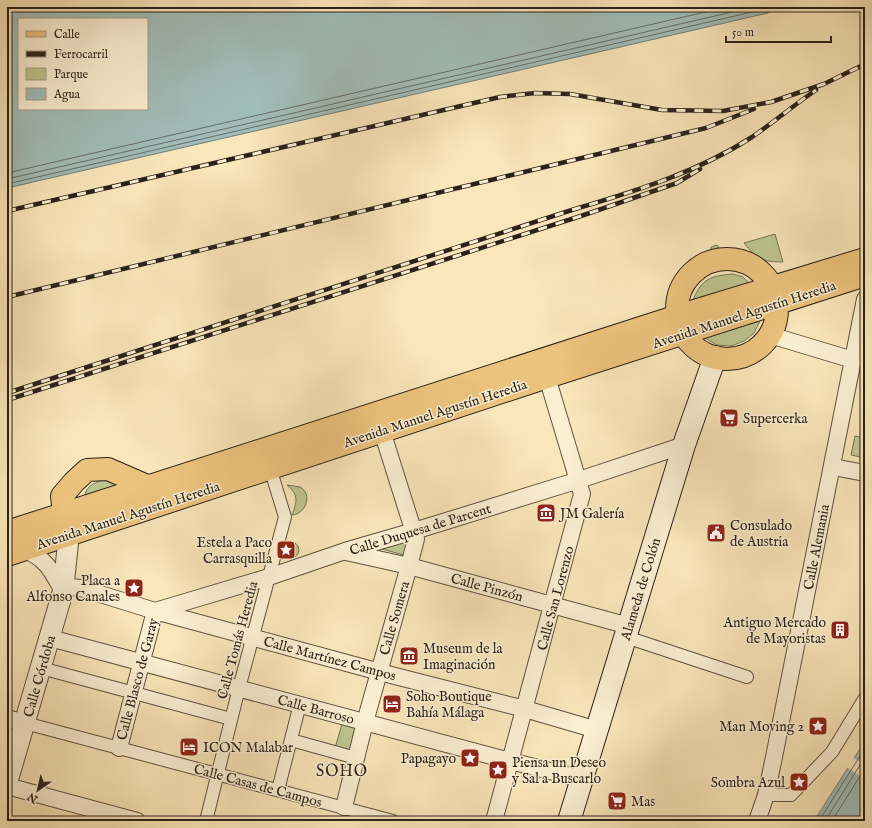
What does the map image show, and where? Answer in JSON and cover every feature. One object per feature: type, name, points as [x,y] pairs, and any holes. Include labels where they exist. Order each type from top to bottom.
[{"type":"main road","points":[[725,259],[737,260],[751,266],[763,275],[774,296],[775,323],[770,335],[754,351],[741,357],[728,359],[715,357],[702,352],[691,344],[680,324],[678,301],[682,287],[690,275],[702,266],[713,261],[725,259]]},
{"type":"main road","name":"Avenida Manuel Agustín Heredia","points":[[774,296],[865,259]]},
{"type":"main road","name":"Avenida Manuel Agustín Heredia","points":[[7,532],[147,486],[680,324],[774,296],[865,275]]},
{"type":"main road","name":"Avenida Manuel Agustín Heredia","points":[[15,552],[548,377],[680,324]]},
{"type":"main road","name":"Alameda de Colón","points":[[569,821],[684,445],[715,357]]},
{"type":"main road","points":[[69,534],[64,514],[62,496],[87,470],[108,469],[147,486]]},
{"type":"street","name":"Calle Alemania","points":[[757,821],[766,795],[833,467],[852,360],[865,299]]},
{"type":"street","points":[[770,335],[852,360]]},
{"type":"street","name":"Calle San Lorenzo","points":[[494,821],[582,494],[548,377]]},
{"type":"street","name":"Calle Somera","points":[[344,807],[365,722],[416,539],[382,431]]},
{"type":"street","name":"Calle Duquesa de Parcent","points":[[155,611],[269,577],[345,551],[579,480],[684,445]]},
{"type":"street","points":[[833,467],[865,472]]},
{"type":"street","name":"Calle Tomás Heredia","points":[[206,821],[239,688],[285,516],[270,468]]},
{"type":"street","name":"Calle Córdoba","points":[[7,785],[16,720],[41,668],[63,591],[69,534]]},
{"type":"street","name":"Calle Pinzón","points":[[345,551],[409,566],[553,605],[627,631]]},
{"type":"street","points":[[15,552],[37,555],[50,568],[63,591]]},
{"type":"street","name":"Calle Martínez Campos","points":[[63,591],[70,587],[81,588],[155,611],[379,672],[525,709],[597,730]]},
{"type":"street","name":"Calle Blasco de Garay","points":[[119,748],[155,611]]},
{"type":"street","points":[[627,631],[747,677]]},
{"type":"street","name":"Calle Barroso","points":[[50,638],[582,779]]},
{"type":"street","points":[[41,668],[231,719]]},
{"type":"street","points":[[766,795],[791,796],[832,752],[865,698]]},
{"type":"street","points":[[278,790],[300,704]]},
{"type":"street","name":"Calle Casas de Campos","points":[[16,720],[393,821]]},
{"type":"street","points":[[291,740],[356,758]]},
{"type":"street","points":[[7,785],[137,821]]},
{"type":"green space","points":[[775,234],[783,262],[765,260],[753,253],[744,243]]},
{"type":"green space","points":[[717,245],[724,257],[711,259],[711,247]]},
{"type":"green space","points":[[733,274],[743,277],[749,283],[693,300],[700,287],[708,280],[713,277]]},
{"type":"green space","points":[[760,321],[754,333],[744,341],[731,346],[717,345],[705,338]]},
{"type":"green space","points":[[855,436],[865,438],[865,458],[851,455]]},
{"type":"green space","points":[[103,480],[112,480],[120,487],[85,498],[88,488]]},
{"type":"green space","points":[[287,485],[300,487],[306,494],[307,499],[304,508],[297,514],[292,515],[296,499],[294,492]]},
{"type":"green space","points":[[410,536],[407,556],[375,547]]},
{"type":"green space","points":[[291,542],[297,544],[299,550],[297,556],[291,558],[285,556],[283,550],[285,544]]},
{"type":"green space","points":[[342,724],[356,727],[350,752],[335,748]]},
{"type":"water","points":[[7,7],[775,7],[768,13],[7,188]]},
{"type":"water","points":[[865,741],[865,821],[814,821]]},
{"type":"pier","points":[[852,757],[865,765],[865,779],[846,767]]},
{"type":"railway","points":[[7,211],[500,97],[535,93],[570,94],[662,110],[723,111],[771,102],[824,84],[865,64]]},
{"type":"railway","points":[[7,393],[644,188],[688,170],[731,149],[752,137],[816,90]]},
{"type":"railway","points":[[7,297],[706,128],[754,109]]},
{"type":"railway","points":[[7,400],[581,216],[677,183],[700,169]]},
{"type":"place","name":"Supercerka","points":[[729,418]]},
{"type":"place","name":"JM Galería","points":[[546,513]]},
{"type":"place","name":"Consulado de Austria","points":[[716,533]]},
{"type":"place","name":"Estela a Paco Carrasquilla","points":[[286,550]]},
{"type":"place","name":"Placa a Alfonso Canales","points":[[134,588]]},
{"type":"place","name":"Antiguo Mercado de Mayoristas","points":[[840,630]]},
{"type":"place","name":"Museum de la Imaginación","points":[[409,656]]},
{"type":"place","name":"Soho Boutique Bahía Málaga","points":[[392,704]]},
{"type":"place","name":"Man Moving 2","points":[[818,726]]},
{"type":"place","name":"ICON Malabar","points":[[189,747]]},
{"type":"place","name":"Papagayo","points":[[470,758]]},
{"type":"place","name":"Piensa un Deseo y Sal a Buscarlo","points":[[498,770]]},
{"type":"place","name":"Sombra Azul","points":[[799,782]]},
{"type":"place","name":"Mas","points":[[617,801]]},
{"type":"district","name":"SOHO","points":[[342,770]]}]
